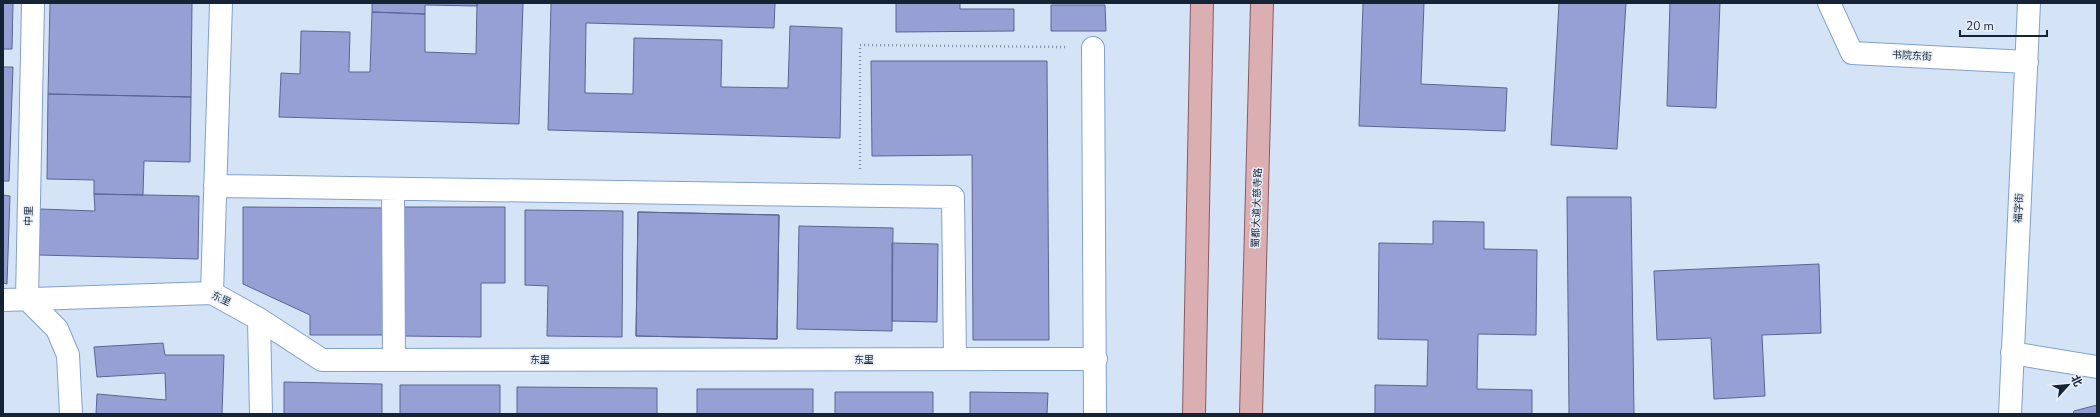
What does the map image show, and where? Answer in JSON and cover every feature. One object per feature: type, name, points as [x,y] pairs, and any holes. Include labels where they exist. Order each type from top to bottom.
[{"type":"main road","points":[[1194,414],[1202,3]]},
{"type":"main road","name":"蜀都大道大慈寺路","points":[[1251,414],[1262,3]]},
{"type":"street","name":"中里","points":[[27,299],[34,3]]},
{"type":"street","points":[[212,293],[221,3]]},
{"type":"street","name":"书院东街","points":[[1830,3],[1852,53],[2027,62]]},
{"type":"street","name":"福字街","points":[[2010,414],[2029,3]]},
{"type":"street","points":[[1093,48],[1096,359],[1095,414]]},
{"type":"street","points":[[215,186],[393,190],[953,197],[955,360]]},
{"type":"street","points":[[393,190],[394,360]]},
{"type":"street","name":"东里","points":[[3,300],[212,293],[259,319],[322,360],[1096,359]]},
{"type":"street","points":[[27,299],[56,329],[68,355],[71,414]]},
{"type":"street","points":[[259,319],[261,414]]},
{"type":"street","points":[[2012,353],[2097,367]]},
{"type":"path","points":[[860,196],[860,45],[1093,48]]},
{"type":"building","points":[[3,3],[13,3],[12,49],[3,49]]},
{"type":"building","points":[[50,3],[192,3],[191,97],[48,94]]},
{"type":"building","points":[[372,3],[477,3],[477,6],[425,5],[425,14],[372,12]]},
{"type":"building","points":[[477,3],[523,3],[519,124],[279,117],[281,73],[300,74],[301,31],[350,32],[349,72],[370,72],[372,12],[425,14],[425,52],[476,54]]},
{"type":"building","points":[[551,3],[775,3],[774,28],[586,23],[585,93],[633,94],[634,38],[722,40],[721,87],[788,88],[790,26],[842,28],[840,138],[548,130]]},
{"type":"building","points":[[896,3],[960,3],[960,9],[1014,9],[1014,31],[896,32]]},
{"type":"building","points":[[1363,3],[1424,3],[1421,84],[1507,88],[1505,131],[1359,126]]},
{"type":"building","points":[[1559,3],[1626,3],[1617,149],[1551,145]]},
{"type":"building","points":[[1670,3],[1720,3],[1716,108],[1667,106]]},
{"type":"building","points":[[1051,5],[1105,5],[1106,31],[1051,31]]},
{"type":"building","points":[[871,61],[1047,61],[1049,340],[973,340],[972,155],[872,156]]},
{"type":"building","points":[[3,67],[13,67],[9,181],[3,181]]},
{"type":"building","points":[[48,94],[191,97],[190,162],[144,161],[143,195],[94,194],[94,180],[47,179]]},
{"type":"building","points":[[94,194],[199,196],[198,259],[39,255],[40,209],[95,211]]},
{"type":"building","points":[[3,195],[10,196],[7,284],[3,283]]},
{"type":"building","points":[[1567,197],[1631,197],[1634,414],[1569,414]]},
{"type":"building","points":[[243,207],[386,208],[386,335],[310,335],[310,315],[243,284]]},
{"type":"building","points":[[403,207],[505,207],[505,283],[481,283],[481,337],[404,336]]},
{"type":"building","points":[[525,210],[623,211],[622,337],[547,336],[548,286],[525,285]]},
{"type":"building","points":[[638,212],[779,215],[777,339],[636,336]]},
{"type":"building","points":[[638,212],[779,215],[777,339],[636,336]]},
{"type":"building","points":[[1433,221],[1484,222],[1484,249],[1537,250],[1536,335],[1478,334],[1477,389],[1532,390],[1532,414],[1375,414],[1375,385],[1427,386],[1428,340],[1378,339],[1379,243],[1433,244]]},
{"type":"building","points":[[799,226],[893,228],[892,331],[797,329]]},
{"type":"building","points":[[892,243],[938,244],[937,322],[892,321]]},
{"type":"building","points":[[1819,264],[1821,333],[1762,335],[1765,396],[1714,399],[1711,338],[1657,340],[1654,271]]},
{"type":"building","points":[[163,343],[165,355],[224,355],[222,414],[96,414],[97,394],[166,400],[165,373],[97,377],[94,347]]},
{"type":"building","points":[[284,382],[382,384],[382,414],[284,414]]},
{"type":"building","points":[[400,385],[500,385],[500,414],[400,414]]},
{"type":"building","points":[[517,387],[657,388],[657,414],[517,414]]},
{"type":"building","points":[[697,389],[813,389],[813,414],[697,414]]},
{"type":"building","points":[[835,392],[933,392],[933,414],[835,414]]},
{"type":"building","points":[[970,392],[1048,393],[1047,414],[970,414]]},
{"type":"building","points":[[2097,405],[2097,414],[2073,414],[2074,411]]}]
